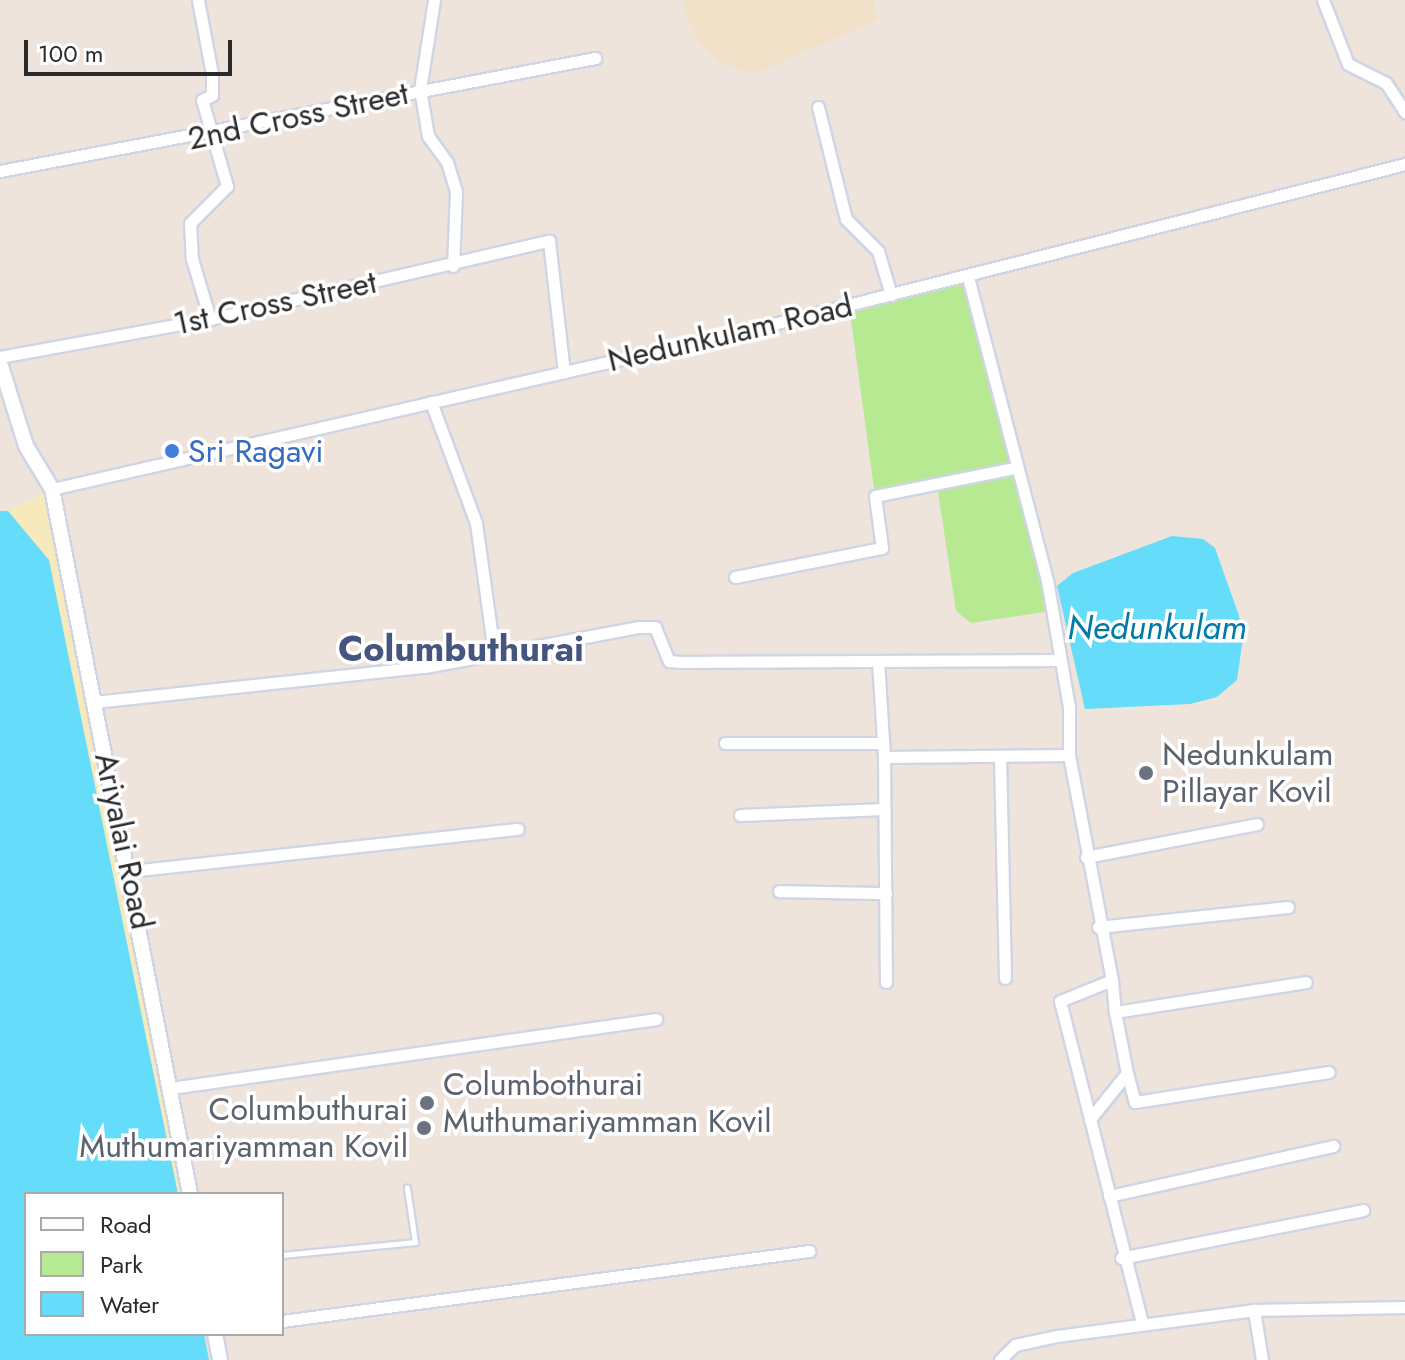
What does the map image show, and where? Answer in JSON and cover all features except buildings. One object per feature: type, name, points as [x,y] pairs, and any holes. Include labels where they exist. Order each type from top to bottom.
[{"type":"street","points":[[198,0],[212,74],[212,95],[202,100],[218,135],[227,186],[190,223],[192,259],[210,319]]},
{"type":"street","points":[[434,0],[420,89],[428,136],[447,162],[456,192],[453,266]]},
{"type":"street","points":[[1323,0],[1348,64],[1386,83],[1405,112]]},
{"type":"street","name":"2nd Cross Street","points":[[0,171],[218,135],[420,89],[595,58]]},
{"type":"street","points":[[818,107],[846,219],[878,251],[891,295]]},
{"type":"street","name":"Nedunkulam Road","points":[[52,489],[968,277],[1405,164]]},
{"type":"street","name":"1st Cross Street","points":[[0,360],[210,319],[453,266],[549,241],[564,372]]},
{"type":"street","points":[[968,277],[1014,468],[1047,580],[1069,755],[1086,857],[1135,1102],[1329,1072]]},
{"type":"street","name":"Ariyalai Road","points":[[0,360],[26,446],[52,489],[130,871],[190,1192]]},
{"type":"street","points":[[431,402],[476,523],[494,653]]},
{"type":"street","points":[[735,577],[882,548],[875,496],[1014,468]]},
{"type":"street","points":[[95,702],[494,653],[655,627],[669,661],[1059,660]]},
{"type":"street","points":[[878,661],[880,743],[884,757],[886,982]]},
{"type":"street","points":[[725,743],[880,743]]},
{"type":"street","points":[[884,757],[1069,755]]},
{"type":"street","points":[[1000,757],[1005,978]]},
{"type":"street","points":[[740,815],[884,809]]},
{"type":"street","points":[[1086,857],[1257,824]]},
{"type":"street","points":[[130,871],[518,829]]},
{"type":"street","points":[[779,891],[886,893]]},
{"type":"street","points":[[1098,927],[1288,907]]},
{"type":"street","points":[[1112,980],[1060,1001],[1109,1196],[1121,1258],[1142,1323]]},
{"type":"street","points":[[1115,1012],[1306,982]]},
{"type":"street","points":[[171,1088],[656,1019]]},
{"type":"street","points":[[1090,1119],[1127,1073]]},
{"type":"street","points":[[1109,1196],[1333,1146]]},
{"type":"street","points":[[1121,1258],[1363,1210]]},
{"type":"street","points":[[284,1321],[809,1251]]},
{"type":"street","points":[[1000,1360],[1015,1345],[1142,1323],[1254,1310],[1405,1307]]},
{"type":"street","points":[[1254,1310],[1262,1360]]},
{"type":"street","points":[[215,1336],[220,1360]]},
{"type":"lane","points":[[284,1255],[415,1242],[407,1188]]},
{"type":"shaded area","points":[[681,0],[873,0],[878,20],[756,73],[721,63],[698,42]]},
{"type":"green space","points":[[968,277],[1051,611],[971,623],[956,611],[937,485],[875,496],[849,305]]},
{"type":"sand","points":[[52,489],[188,1192],[178,1192],[49,560],[8,511]]},
{"type":"water","points":[[0,511],[8,511],[49,560],[178,1192],[24,1192],[24,1336],[204,1336],[209,1360],[0,1360]]},
{"type":"water","name":"Nedunkulam","points":[[1172,536],[1203,539],[1215,548],[1244,630],[1237,680],[1217,697],[1190,704],[1085,709],[1057,586],[1073,573]]},
{"type":"place","name":"Sri Ragavi","points":[[172,451]]},
{"type":"place","name":"Nedunkulam Pillayar Kovil","points":[[1146,773]]},
{"type":"place","name":"Columbothurai Muthumariyamman Kovil","points":[[427,1103]]},
{"type":"place","name":"Columbuthurai Muthumariyamman Kovil","points":[[424,1128]]},
{"type":"district","name":"Columbuthurai","points":[[461,649]]}]
